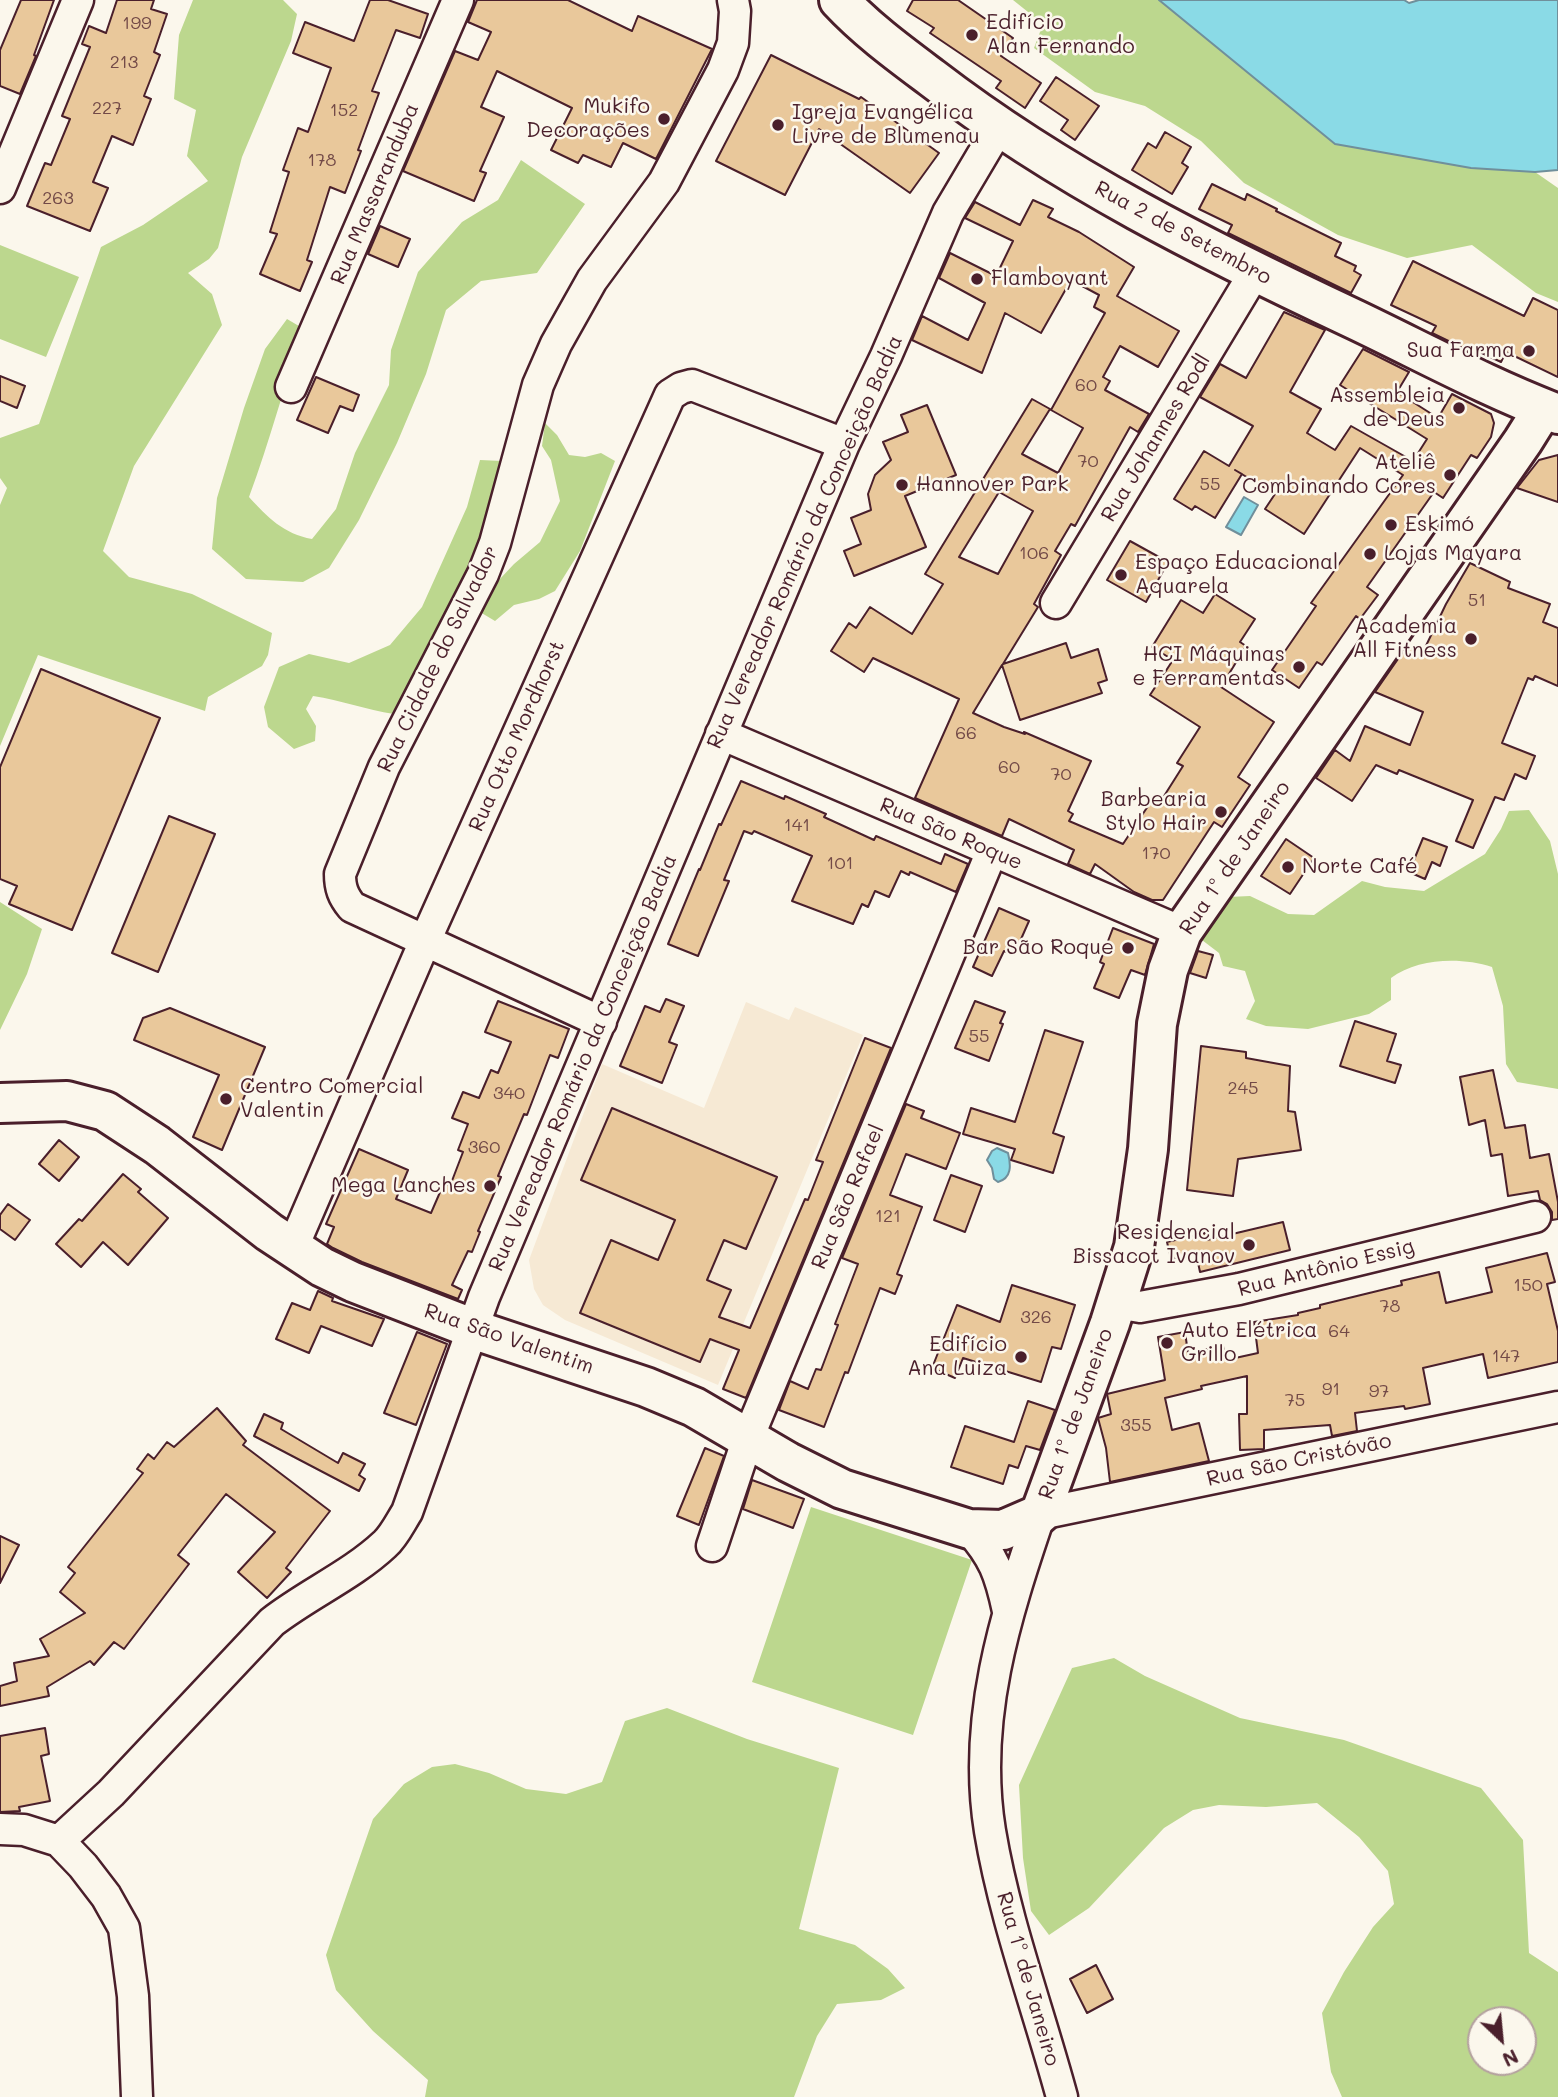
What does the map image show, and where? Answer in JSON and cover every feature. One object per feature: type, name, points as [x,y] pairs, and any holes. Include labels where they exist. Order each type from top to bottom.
[{"type":"main road","name":"Rua 2 de Setembro","points":[[839,0],[883,40],[999,127],[1090,184],[1255,272],[1550,412]]},
{"type":"main road","name":"Rua 1º de Janeiro","points":[[1041,1514],[1134,1247],[1142,1198],[1157,1024],[1168,971],[1182,932],[1523,441],[1550,412]]},
{"type":"main road","name":"Rua São Valentim","points":[[0,1103],[67,1101],[105,1111],[157,1145],[292,1249],[353,1282],[472,1328],[646,1387],[694,1407],[814,1477],[842,1489],[969,1529],[1003,1530],[1041,1514]]},
{"type":"street","points":[[0,188],[78,0]]},
{"type":"street","name":"Rua Massaranduba","points":[[291,387],[458,0]]},
{"type":"street","name":"Rua Cidade do Salvador","points":[[601,1022],[352,907],[340,886],[340,874],[384,767],[483,574],[495,543],[538,385],[556,344],[592,280],[664,182],[723,71],[733,43],[733,0]]},
{"type":"street","name":"Rua Vereador Romário da Conceição Badia","points":[[59,1841],[111,1793],[272,1622],[297,1603],[365,1561],[387,1542],[407,1512],[472,1328],[844,444],[886,356],[948,213],[999,127]]},
{"type":"street","name":"Rua Johannes Rodl","points":[[1056,603],[1255,272]]},
{"type":"street","name":"Rua Otto Mordhorst","points":[[292,1249],[425,941],[670,395],[692,385],[844,444]]},
{"type":"street","name":"Rua São Roque","points":[[721,734],[1182,932]]},
{"type":"street","name":"Rua São Rafael","points":[[712,1546],[748,1438],[992,852]]},
{"type":"street","name":"Rua Antônio Essig","points":[[1116,1303],[1140,1307],[1239,1289],[1535,1217]]},
{"type":"street","name":"Rua São Cristóvão","points":[[1041,1514],[1558,1407]]},
{"type":"street","name":"Rua 1º de Janeiro","points":[[1041,1514],[1008,1611],[995,1661],[985,1759],[990,1829],[1004,1899],[1062,2097]]},
{"type":"street","name":"Rua 1º de Janeiro","points":[[969,1529],[996,1563],[1008,1611]]},
{"type":"street","points":[[0,1829],[24,1830],[59,1841],[106,1896],[124,1928],[133,1996],[137,2097]]},
{"type":"shaded area","points":[[746,1002],[789,1020],[795,1007],[863,1035],[718,1385],[565,1320],[543,1305],[534,1289],[529,1260],[602,1064],[704,1108]]},
{"type":"green space","points":[[193,0],[283,0],[297,14],[291,41],[242,157],[218,248],[209,259],[188,273],[212,294],[222,325],[134,466],[103,551],[129,577],[192,594],[272,633],[268,655],[262,666],[208,697],[205,711],[38,655],[0,746],[0,505],[7,488],[0,478],[0,438],[39,424],[101,247],[143,225],[208,181],[187,156],[196,110],[174,99],[179,35]]},
{"type":"green space","points":[[1013,0],[1159,0],[1335,144],[1471,168],[1535,172],[1558,188],[1558,302],[1536,293],[1472,245],[1407,258],[1338,235],[1244,183],[1201,141],[1145,106],[1095,92],[1034,48],[1043,24]]},
{"type":"green space","points":[[521,160],[585,204],[537,273],[481,281],[446,310],[426,374],[397,443],[359,520],[329,568],[303,582],[246,579],[212,549],[217,498],[265,349],[287,319],[304,329],[249,497],[277,524],[302,537],[312,539],[336,509],[355,453],[389,385],[391,350],[418,272],[462,222],[498,200]]},
{"type":"green space","points":[[0,245],[79,277],[46,357],[0,339]]},
{"type":"green space","points":[[545,423],[557,435],[569,455],[585,457],[601,453],[615,461],[580,551],[555,591],[539,599],[514,605],[495,621],[480,612],[482,598],[514,564],[540,542],[560,501],[551,460],[542,446]]},
{"type":"green space","points":[[480,460],[502,461],[474,567],[446,624],[394,714],[313,696],[306,709],[316,726],[315,741],[294,749],[268,727],[264,707],[279,667],[309,654],[349,663],[390,645],[422,607],[467,507]]},
{"type":"green space","points":[[1529,810],[1550,841],[1558,874],[1558,1089],[1517,1082],[1506,1064],[1503,1006],[1492,967],[1454,961],[1414,966],[1391,978],[1391,1000],[1369,1014],[1308,1029],[1266,1026],[1246,1019],[1255,1001],[1245,971],[1223,966],[1219,953],[1202,940],[1203,926],[1228,897],[1250,896],[1288,914],[1314,915],[1362,881],[1385,887],[1424,891],[1485,854],[1509,811]]},
{"type":"green space","points":[[0,902],[42,929],[27,974],[0,1030]]},
{"type":"green space","points":[[811,1507],[972,1560],[913,1735],[752,1682]]},
{"type":"green space","points":[[1114,1658],[1145,1676],[1240,1718],[1344,1740],[1481,1788],[1523,1840],[1529,1953],[1558,1972],[1558,2097],[1342,2097],[1331,2072],[1322,2013],[1373,1927],[1394,1904],[1388,1871],[1359,1837],[1317,1803],[1266,1807],[1219,1805],[1193,1810],[1164,1828],[1089,1908],[1049,1935],[1031,1911],[1023,1858],[1019,1785],[1072,1668]]},
{"type":"green space","points":[[667,1708],[747,1739],[839,1768],[799,1929],[855,1945],[888,1969],[905,1988],[881,2000],[837,2004],[817,2036],[794,2097],[425,2097],[428,2080],[373,2031],[336,1990],[326,1955],[373,1819],[404,1784],[432,1767],[455,1764],[489,1773],[526,1789],[566,1794],[602,1782],[625,1721]]},
{"type":"water","points":[[1159,0],[1404,0],[1409,3],[1419,0],[1558,0],[1558,170],[1535,172],[1471,168],[1335,144]]},
{"type":"water","points":[[1244,497],[1258,505],[1241,535],[1226,527]]},
{"type":"water","points":[[997,1148],[1008,1153],[1010,1166],[1006,1177],[998,1182],[994,1179],[987,1160]]},
{"type":"building","points":[[21,0],[54,0],[34,55],[36,56],[20,94],[0,86],[0,50]]},
{"type":"building","points":[[117,0],[154,0],[151,9],[167,14],[154,52],[160,55],[144,96],[151,99],[133,145],[112,136],[93,182],[108,188],[90,231],[27,206],[45,163],[51,165],[70,119],[62,116],[90,47],[82,44],[89,26],[106,33]]},
{"type":"building","points":[[370,0],[388,0],[428,14],[420,38],[396,30],[372,91],[379,93],[358,150],[361,151],[345,193],[330,187],[307,260],[312,262],[300,291],[260,274],[277,234],[270,232],[289,172],[283,170],[298,128],[308,132],[331,68],[293,53],[305,22],[354,41]]},
{"type":"building","points":[[477,0],[568,0],[632,31],[638,16],[712,49],[656,159],[623,143],[611,167],[583,155],[578,163],[551,150],[572,108],[497,71],[481,107],[504,117],[480,171],[486,173],[474,201],[403,171],[455,51],[478,60],[491,32],[468,22]]},
{"type":"building","points":[[913,0],[958,0],[1013,38],[1001,56],[1041,83],[1025,108],[996,88],[1001,81],[930,33],[934,28],[907,11]]},
{"type":"building","name":"Igreja Evangélica Livre de Blumenau","points":[[771,55],[859,99],[861,97],[939,153],[910,193],[819,129],[785,195],[716,161]]},
{"type":"building","points":[[1056,77],[1099,106],[1075,140],[1061,130],[1068,120],[1040,101]]},
{"type":"building","points":[[1165,132],[1191,147],[1182,163],[1188,167],[1172,194],[1132,170],[1148,143],[1156,148]]},
{"type":"building","points":[[1212,184],[1245,200],[1247,194],[1341,243],[1335,256],[1356,266],[1354,271],[1361,275],[1351,293],[1228,233],[1232,225],[1199,209]]},
{"type":"building","points":[[1033,200],[1053,209],[1048,217],[1079,232],[1134,267],[1117,296],[1179,331],[1158,367],[1120,346],[1103,377],[1110,381],[1105,390],[1149,414],[1138,432],[1130,427],[1075,526],[1071,524],[1055,551],[1061,555],[1034,604],[1038,607],[1003,664],[1066,643],[1071,658],[1098,649],[1107,680],[1098,683],[1102,693],[1020,720],[1002,665],[973,713],[1091,761],[1068,811],[1073,814],[1069,821],[1123,844],[1152,800],[1159,804],[1183,766],[1177,763],[1200,727],[1150,695],[1173,660],[1152,647],[1181,600],[1203,613],[1215,594],[1255,619],[1240,642],[1246,646],[1221,687],[1274,722],[1238,777],[1250,785],[1222,827],[1214,822],[1163,900],[1152,900],[1134,892],[1095,864],[1090,874],[1068,864],[1074,850],[1009,819],[1002,836],[915,798],[959,699],[873,658],[864,672],[831,651],[849,623],[856,628],[870,607],[912,634],[943,584],[925,574],[1032,399],[1050,409],[1022,454],[1058,473],[1083,428],[1051,410],[1105,313],[1094,307],[1099,295],[1071,280],[1041,333],[1005,313],[982,373],[912,340],[922,316],[968,340],[985,303],[939,278],[950,253],[996,276],[1013,241],[965,218],[975,202],[1020,225]],"holes":[[[999,492],[1033,511],[998,574],[959,557]]]},
{"type":"building","points":[[380,226],[410,239],[398,267],[368,254]]},
{"type":"building","points":[[1413,261],[1524,316],[1533,298],[1558,310],[1558,377],[1506,352],[1501,362],[1467,346],[1465,349],[1432,333],[1436,326],[1391,305]]},
{"type":"building","points":[[1284,312],[1325,330],[1290,392],[1321,409],[1307,433],[1335,450],[1351,426],[1413,461],[1427,439],[1340,385],[1363,349],[1409,372],[1397,392],[1438,418],[1452,394],[1491,414],[1494,423],[1491,437],[1477,458],[1471,455],[1443,498],[1434,492],[1367,587],[1378,595],[1360,619],[1356,616],[1322,665],[1317,662],[1299,688],[1272,670],[1316,606],[1311,603],[1403,475],[1360,448],[1304,534],[1265,509],[1275,494],[1242,474],[1215,518],[1195,506],[1192,510],[1174,499],[1204,451],[1229,466],[1253,426],[1200,397],[1220,364],[1246,378]]},
{"type":"building","points":[[0,376],[25,386],[17,408],[0,401]]},
{"type":"building","points":[[316,377],[359,395],[353,411],[340,406],[328,433],[297,420]]},
{"type":"building","name":"Hannover Park","points":[[927,405],[956,475],[905,496],[926,547],[854,576],[844,551],[861,544],[851,518],[871,510],[868,494],[875,475],[891,460],[883,442],[908,432],[901,415]]},
{"type":"building","points":[[1558,455],[1558,502],[1517,488],[1539,460]]},
{"type":"building","points":[[1130,541],[1168,562],[1146,602],[1107,580]]},
{"type":"building","points":[[1470,563],[1510,582],[1508,588],[1550,604],[1543,622],[1558,628],[1558,686],[1535,676],[1533,680],[1528,678],[1502,743],[1535,756],[1526,779],[1515,774],[1504,800],[1495,797],[1473,848],[1456,841],[1473,800],[1399,770],[1397,774],[1376,765],[1352,801],[1316,778],[1335,750],[1350,761],[1365,726],[1410,745],[1423,712],[1375,692],[1407,646],[1423,652]]},
{"type":"building","points":[[41,669],[160,718],[72,930],[9,904],[17,886],[0,879],[0,767]]},
{"type":"building","points":[[741,781],[826,814],[824,817],[874,840],[876,836],[941,864],[945,854],[968,864],[956,892],[910,872],[909,875],[901,871],[889,897],[875,891],[868,907],[862,904],[853,924],[792,901],[812,856],[754,831],[752,834],[744,831],[724,880],[729,881],[698,956],[668,944],[719,824],[721,825]]},
{"type":"building","points":[[169,816],[215,834],[158,972],[112,953]]},
{"type":"building","points":[[1423,838],[1447,847],[1440,866],[1432,862],[1425,879],[1409,872]]},
{"type":"building","name":"Norte Café","points":[[1286,839],[1314,858],[1290,894],[1261,876]]},
{"type":"building","points":[[999,908],[1029,921],[1014,955],[1004,951],[992,976],[973,967]]},
{"type":"building","points":[[1113,928],[1154,944],[1145,975],[1131,970],[1119,998],[1094,988],[1104,964],[1100,962]]},
{"type":"building","points":[[1198,951],[1213,955],[1206,978],[1190,973]]},
{"type":"building","points":[[666,999],[684,1006],[669,1042],[677,1045],[662,1083],[620,1066],[645,1006],[660,1012]]},
{"type":"building","points":[[498,1001],[569,1029],[558,1058],[550,1055],[527,1115],[524,1114],[498,1176],[501,1177],[472,1252],[468,1251],[452,1285],[462,1290],[458,1299],[333,1248],[327,1244],[334,1227],[326,1224],[359,1149],[408,1170],[396,1199],[431,1213],[444,1183],[450,1186],[463,1152],[458,1150],[468,1124],[452,1118],[463,1092],[479,1098],[491,1070],[498,1073],[511,1042],[485,1032]]},
{"type":"building","points":[[975,1001],[1005,1012],[989,1061],[955,1048]]},
{"type":"building","name":"Centro Comercial Valentin","points":[[170,1008],[265,1047],[222,1150],[193,1137],[219,1075],[134,1040],[143,1018]]},
{"type":"building","points":[[1355,1021],[1396,1034],[1387,1061],[1401,1065],[1395,1083],[1340,1066]]},
{"type":"building","points":[[1045,1030],[1083,1042],[1053,1133],[1064,1137],[1053,1173],[1011,1160],[1015,1149],[963,1134],[971,1108],[1015,1122]]},
{"type":"building","points":[[865,1038],[891,1048],[746,1398],[723,1389],[739,1350],[710,1339],[700,1362],[580,1313],[611,1240],[658,1260],[675,1220],[581,1180],[612,1108],[777,1177],[746,1249],[724,1240],[707,1280],[731,1290],[719,1317],[750,1328],[805,1199],[808,1200],[823,1162],[816,1160]]},
{"type":"building","points":[[1201,1046],[1246,1052],[1246,1058],[1290,1066],[1288,1111],[1295,1112],[1301,1150],[1238,1159],[1233,1196],[1187,1190]]},
{"type":"building","points":[[1493,1070],[1505,1128],[1525,1125],[1530,1158],[1549,1154],[1558,1202],[1558,1219],[1552,1220],[1552,1212],[1547,1204],[1540,1200],[1538,1191],[1508,1196],[1502,1154],[1491,1156],[1485,1120],[1469,1125],[1460,1077]]},
{"type":"building","points":[[906,1104],[924,1111],[921,1118],[960,1133],[946,1169],[906,1154],[890,1195],[922,1207],[897,1274],[902,1276],[895,1294],[880,1288],[824,1427],[779,1410],[790,1381],[808,1389],[816,1369],[821,1370],[858,1264],[842,1258]]},
{"type":"building","points":[[59,1140],[79,1157],[59,1181],[39,1164]]},
{"type":"building","points":[[123,1174],[141,1189],[138,1192],[168,1218],[128,1265],[103,1242],[81,1267],[56,1244],[79,1219],[82,1221]]},
{"type":"building","points":[[951,1175],[982,1186],[965,1232],[934,1220]]},
{"type":"building","points":[[8,1204],[30,1220],[15,1240],[0,1229],[0,1215]]},
{"type":"building","name":"Residencial Bissacot Ivanov","points":[[1283,1222],[1290,1250],[1200,1272],[1196,1253],[1171,1259],[1167,1242],[1205,1233],[1207,1240]]},
{"type":"building","points":[[1547,1253],[1555,1282],[1547,1284],[1558,1331],[1558,1362],[1488,1378],[1483,1354],[1423,1368],[1430,1404],[1355,1413],[1357,1431],[1332,1436],[1330,1425],[1264,1430],[1264,1449],[1240,1450],[1239,1414],[1247,1414],[1247,1376],[1201,1386],[1202,1389],[1165,1398],[1172,1430],[1199,1423],[1209,1461],[1110,1482],[1106,1448],[1098,1418],[1111,1414],[1107,1394],[1165,1380],[1158,1337],[1185,1332],[1188,1353],[1223,1346],[1226,1360],[1258,1353],[1254,1322],[1298,1315],[1320,1308],[1320,1305],[1402,1285],[1401,1281],[1439,1272],[1446,1303],[1492,1292],[1486,1268]]},
{"type":"building","points":[[1012,1285],[1075,1305],[1061,1349],[1052,1347],[1041,1382],[963,1358],[955,1378],[932,1368],[957,1305],[1000,1322]]},
{"type":"building","points":[[318,1291],[333,1298],[332,1301],[384,1319],[372,1346],[321,1326],[309,1353],[276,1339],[292,1303],[310,1310]]},
{"type":"building","points":[[417,1332],[447,1344],[416,1425],[384,1413]]},
{"type":"building","points":[[1028,1401],[1055,1410],[1040,1450],[1026,1446],[1018,1468],[1009,1465],[1003,1484],[951,1467],[965,1426],[1014,1442]]},
{"type":"building","points":[[217,1408],[246,1441],[243,1445],[330,1511],[286,1568],[291,1572],[267,1598],[238,1572],[275,1532],[226,1494],[178,1555],[189,1564],[124,1649],[114,1642],[94,1665],[90,1661],[47,1687],[49,1696],[0,1706],[0,1686],[17,1681],[14,1663],[49,1656],[40,1639],[85,1613],[60,1592],[75,1573],[68,1567],[143,1473],[137,1469],[148,1454],[154,1459],[167,1442],[174,1447]]},
{"type":"building","points":[[264,1414],[283,1423],[281,1429],[338,1463],[343,1453],[365,1464],[359,1475],[365,1479],[359,1491],[254,1436]]},
{"type":"building","points":[[705,1448],[724,1456],[699,1525],[677,1516]]},
{"type":"building","points":[[752,1480],[804,1499],[793,1528],[743,1509]]},
{"type":"building","points":[[0,1536],[19,1545],[0,1583]]},
{"type":"building","points":[[45,1728],[49,1754],[41,1756],[50,1801],[19,1807],[20,1811],[0,1812],[0,1736]]},
{"type":"building","points":[[1096,1965],[1113,1999],[1087,2013],[1070,1979]]},
{"type":"place","name":"Edifício Alan Fernando","points":[[972,35]]},
{"type":"place","name":"Mukifo Decorações","points":[[664,119]]},
{"type":"place","name":"Igreja Evangélica Livre de Blumenau","points":[[778,125]]},
{"type":"place","name":"Flamboyant","points":[[977,279]]},
{"type":"place","name":"Sua Farma","points":[[1529,351]]},
{"type":"place","name":"Assembleia de Deus","points":[[1459,408]]},
{"type":"place","name":"Ateliê Combinando Cores","points":[[1450,475]]},
{"type":"place","name":"Hannover Park","points":[[902,485]]},
{"type":"place","name":"Eskimó","points":[[1391,525]]},
{"type":"place","name":"Lojas Mayara","points":[[1370,554]]},
{"type":"place","name":"Espaço Educacional Aquarela","points":[[1121,575]]},
{"type":"place","name":"Academia All Fitness","points":[[1471,639]]},
{"type":"place","name":"HCI Máquinas e Ferramentas","points":[[1299,667]]},
{"type":"place","name":"Barbearia Stylo Hair","points":[[1221,812]]},
{"type":"place","name":"Norte Café","points":[[1288,867]]},
{"type":"place","name":"Bar São Roque","points":[[1128,948]]},
{"type":"place","name":"Centro Comercial Valentin","points":[[226,1099]]},
{"type":"place","name":"Mega Lanches","points":[[490,1186]]},
{"type":"place","name":"Residencial Bissacot Ivanov","points":[[1249,1245]]},
{"type":"place","name":"Auto Elétrica Grillo","points":[[1167,1343]]},
{"type":"place","name":"Edifício Ana Luiza","points":[[1021,1357]]}]
